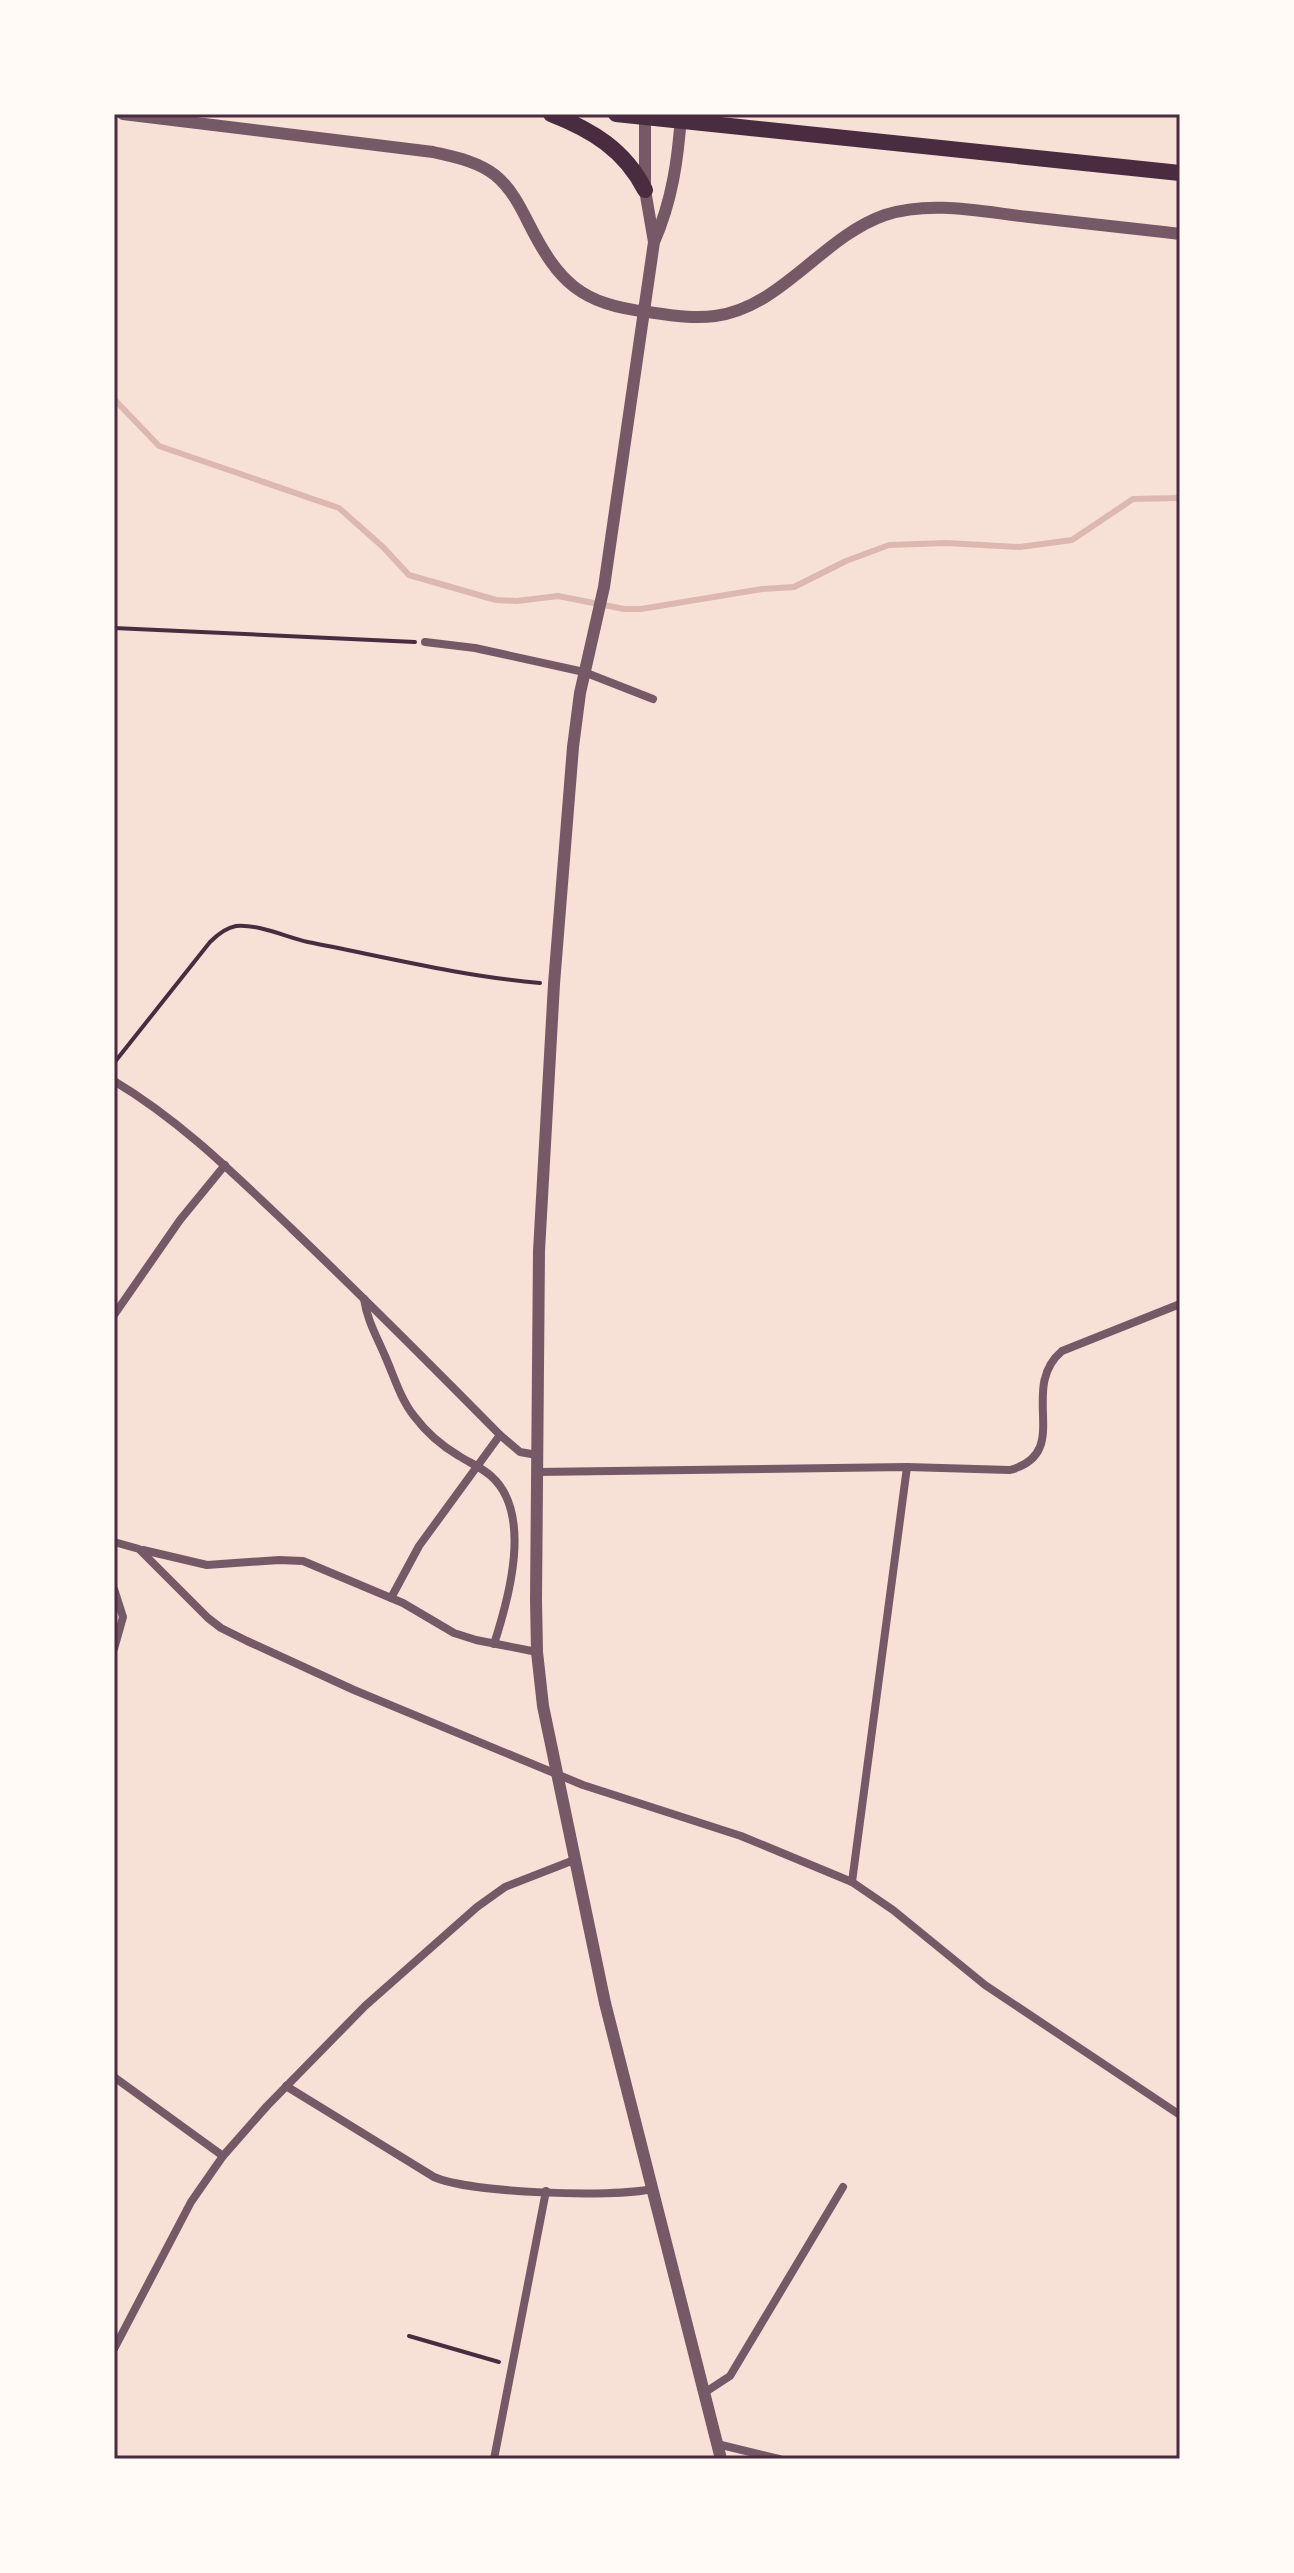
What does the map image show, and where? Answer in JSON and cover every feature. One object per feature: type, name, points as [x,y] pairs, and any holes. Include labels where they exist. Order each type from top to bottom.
[{"type":"highway","points":[[551,114],[609,143],[635,171],[645,190]]},
{"type":"highway","points":[[616,114],[680,117],[791,132],[1180,173]]},
{"type":"highway","points":[[748,114],[791,132]]},
{"type":"street","points":[[123,114],[433,152],[480,165],[495,175],[519,203],[545,255],[559,274],[592,299],[646,312],[695,317],[734,311],[776,290],[837,241],[861,226],[907,210],[955,209],[1180,234]]},
{"type":"street","points":[[645,116],[645,190],[654,242]]},
{"type":"street","points":[[680,117],[671,198],[654,242],[604,587],[584,672],[573,747],[554,984],[539,1251],[537,1652],[541,1694],[556,1773],[605,2003],[721,2459]]},
{"type":"street","points":[[425,642],[475,648],[584,672],[653,699]]},
{"type":"street","points":[[114,1081],[169,1117],[225,1165],[364,1298],[500,1435],[520,1452],[537,1455]]},
{"type":"street","points":[[114,1315],[180,1220],[225,1165]]},
{"type":"street","points":[[364,1298],[369,1320],[407,1406],[430,1434],[448,1449],[489,1474],[511,1509],[510,1589],[494,1644]]},
{"type":"street","points":[[537,1472],[907,1467],[1010,1470],[1026,1466],[1042,1446],[1042,1389],[1045,1373],[1053,1359],[1072,1347],[1180,1304]]},
{"type":"street","points":[[391,1598],[419,1546],[500,1435]]},
{"type":"street","points":[[852,1882],[907,1467]]},
{"type":"street","points":[[114,1543],[207,1565],[303,1561],[391,1598],[454,1633],[537,1652]]},
{"type":"street","points":[[139,1549],[221,1628],[354,1690],[613,1796],[741,1836],[852,1882],[893,1910],[985,1985],[1180,2115]]},
{"type":"street","points":[[114,1589],[123,1617],[114,1649]]},
{"type":"street","points":[[114,2349],[185,2212],[223,2156],[286,2086],[365,2006],[477,1907],[505,1887],[574,1860]]},
{"type":"street","points":[[114,2077],[223,2156]]},
{"type":"street","points":[[286,2086],[443,2181],[456,2185],[633,2193],[652,2189]]},
{"type":"street","points":[[704,2393],[730,2376],[843,2187]]},
{"type":"street","points":[[494,2459],[546,2191]]},
{"type":"street","points":[[717,2444],[779,2459]]},
{"type":"path","points":[[114,628],[425,642]]},
{"type":"path","points":[[114,1063],[210,942],[219,933],[234,926],[461,973],[554,984]]},
{"type":"path","points":[[409,2336],[513,2366]]},
{"type":"waterway","points":[[114,399],[159,446],[339,508],[409,575],[496,600],[558,596],[624,609],[641,609],[762,589],[794,587],[846,561],[889,545],[946,543],[1020,547],[1072,540],[1133,499],[1180,498]]}]
